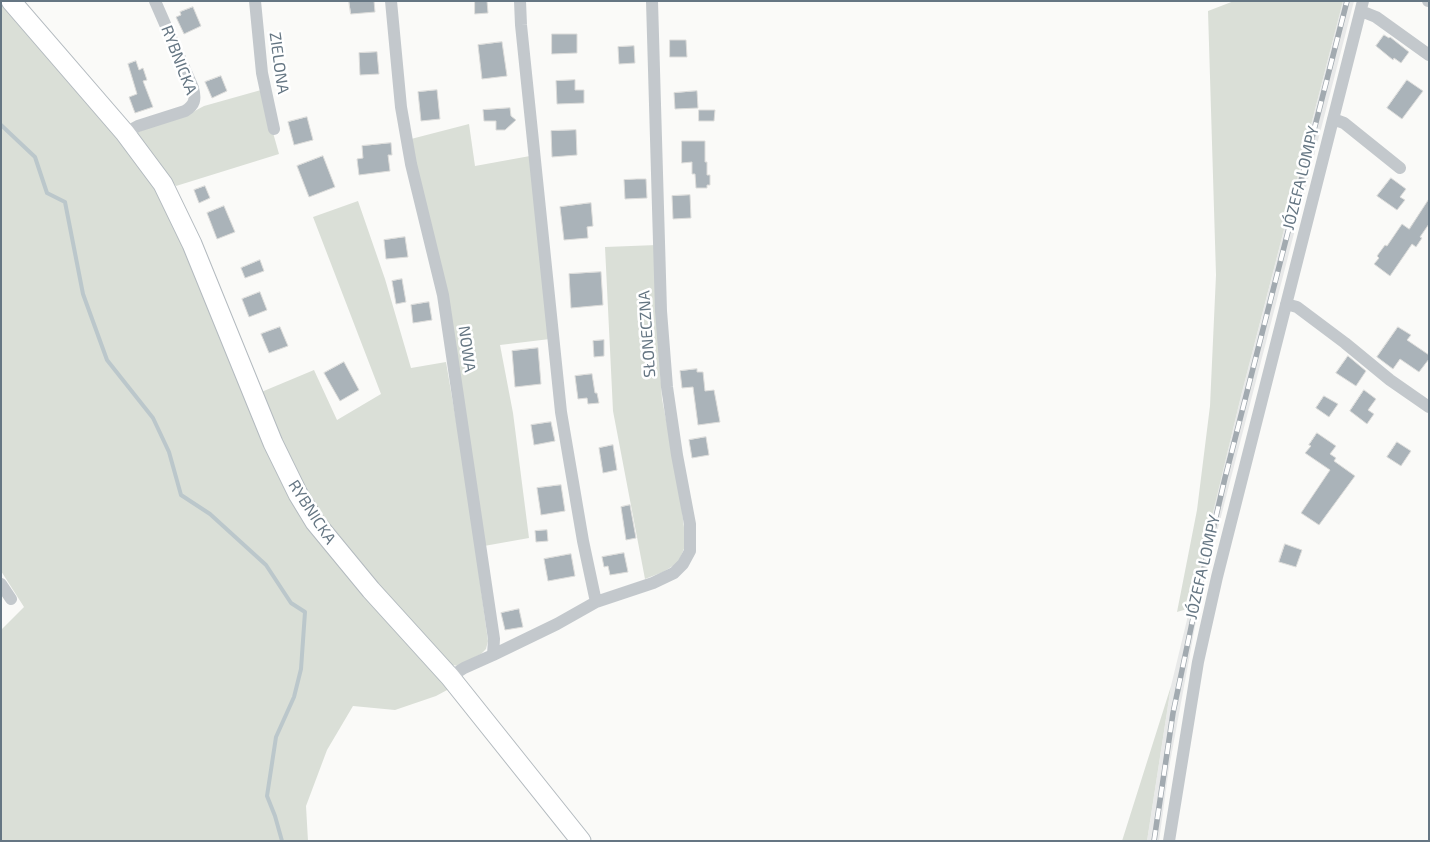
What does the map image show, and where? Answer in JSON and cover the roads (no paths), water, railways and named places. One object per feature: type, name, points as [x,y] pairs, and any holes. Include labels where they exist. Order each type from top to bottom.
[{"type":"street","name":"RYBNICKA","points":[[11,1],[125,133],[159,177],[175,206],[200,262],[273,443],[304,504],[322,531],[345,560],[450,678],[580,841]]},
{"type":"street","name":"RYBNICKA","points":[[125,133],[138,126],[185,111],[191,108],[195,100],[193,88],[155,1]]},
{"type":"street","name":"ZIELONA","points":[[255,1],[262,73],[274,129]]},
{"type":"street","name":"NOWA","points":[[391,1],[401,106],[411,164],[442,295],[493,629],[493,655]]},
{"type":"street","points":[[520,1],[561,412],[583,541],[596,602]]},
{"type":"street","name":"SŁONECZNA","points":[[493,655],[524,642],[596,602],[654,584],[674,573],[683,564],[690,551],[690,524],[667,387],[661,310],[652,1]]},
{"type":"street","name":"JÓZEFA LOMPY","points":[[1169,841],[1195,681],[1217,577],[1362,6],[1429,54]]},
{"type":"street","name":"JÓZEFA LOMPY","points":[[1333,119],[1344,123],[1400,168]]},
{"type":"street","points":[[1286,304],[1297,307],[1390,380],[1429,407]]},
{"type":"street","points":[[1,584],[11,599]]},
{"type":"street","points":[[450,678],[464,668],[493,655]]},
{"type":"waterway","points":[[1,125],[35,157],[47,193],[65,202],[83,294],[107,360],[153,418],[169,452],[181,495],[210,514],[266,565],[291,603],[305,612],[301,669],[294,697],[276,737],[267,796],[282,841]]},
{"type":"railway","points":[[1154,841],[1173,713],[1200,585],[1225,478],[1347,1]]}]
